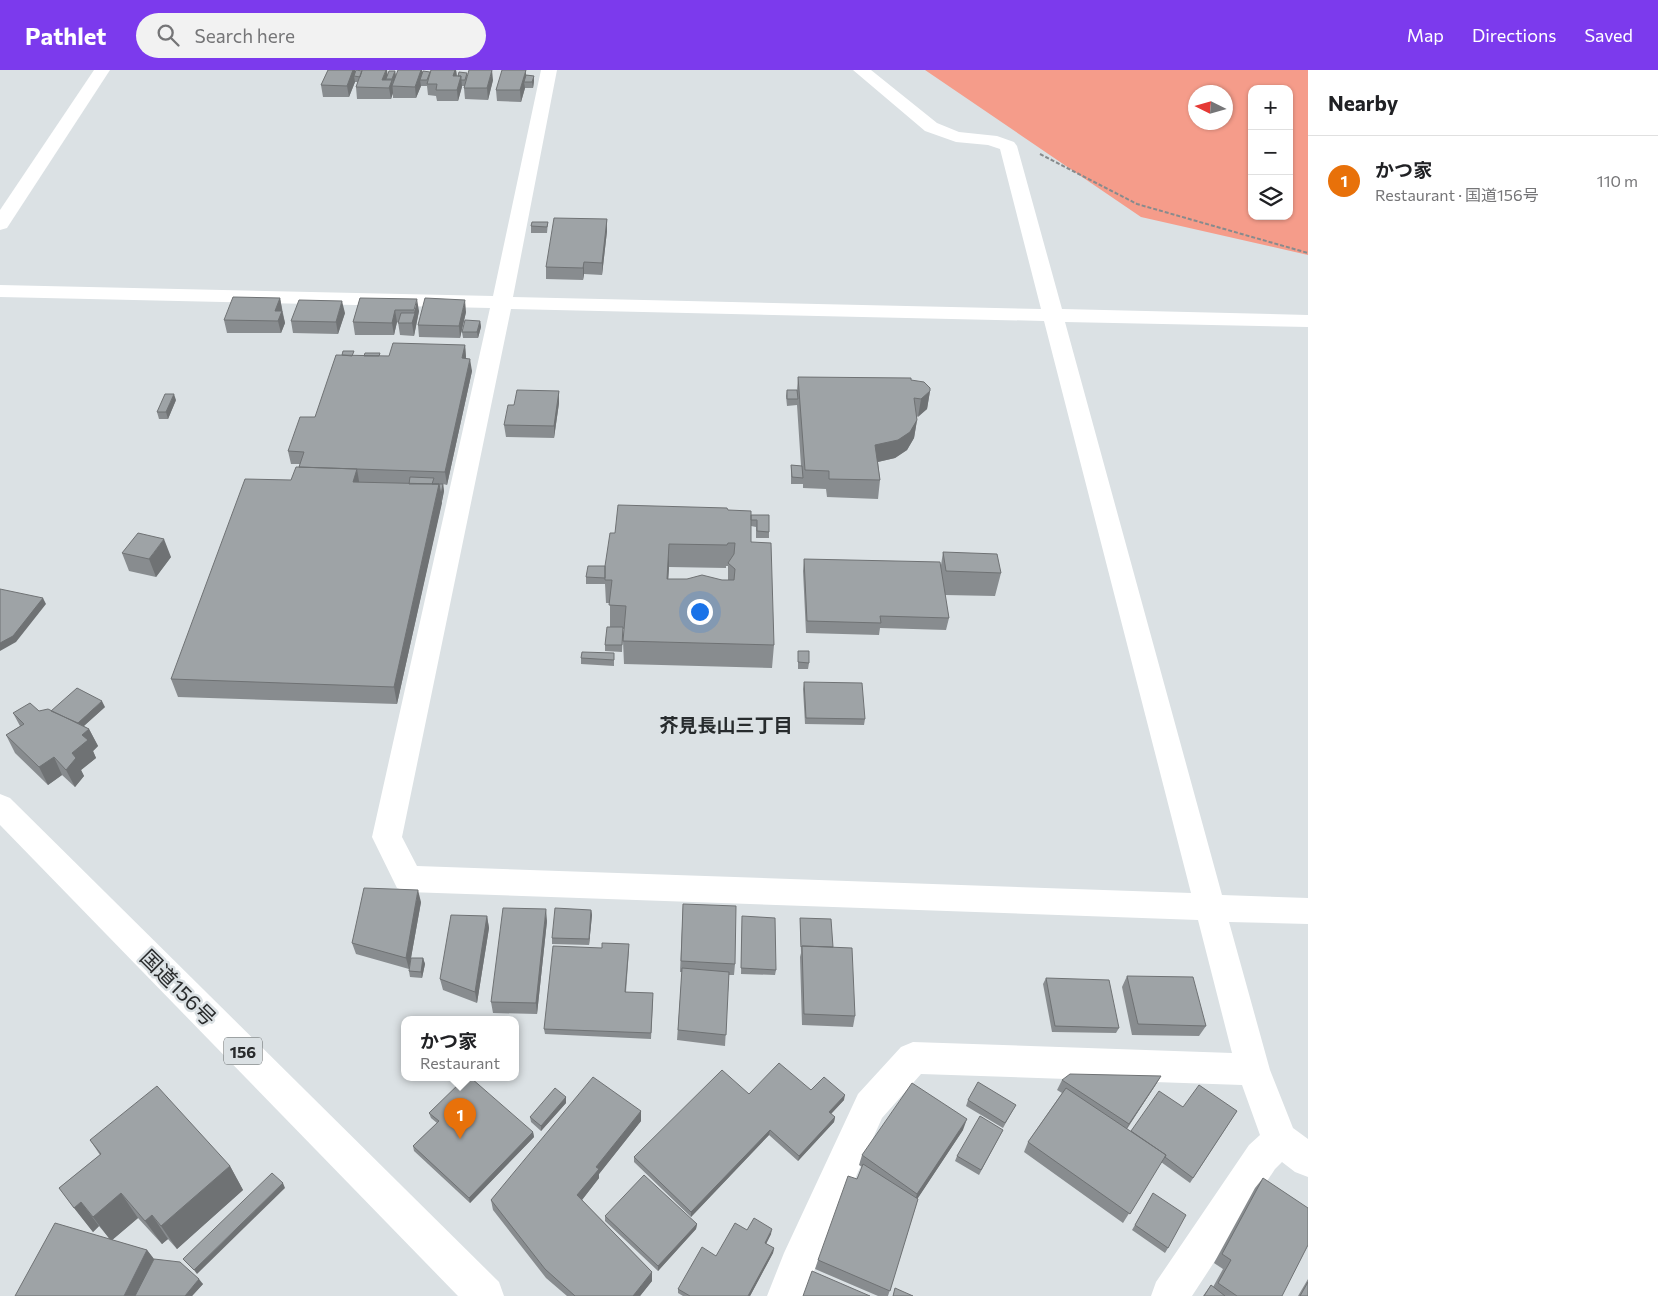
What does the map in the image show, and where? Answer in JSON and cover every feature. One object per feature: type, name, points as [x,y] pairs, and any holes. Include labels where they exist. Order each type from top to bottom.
[{"type":"main road","points":[[0,224],[102,70]]},
{"type":"main road","points":[[549,70],[502,302],[387,837],[408,879],[1308,912]]},
{"type":"main road","points":[[861,70],[932,126],[956,136],[991,140],[1008,146],[1253,1070],[1294,1150],[1262,1157],[1170,1296]]},
{"type":"main road","points":[[0,292],[1054,314],[1308,322]]},
{"type":"main road","name":"国道156号","points":[[0,806],[485,1296]]},
{"type":"main road","points":[[786,1296],[870,1106],[913,1058],[1253,1070]]},
{"type":"path","points":[[1008,146],[1041,154],[1137,204],[1308,253]]},
{"type":"shaded area","points":[[925,70],[1308,70],[1308,255],[1141,217]]},
{"type":"building","points":[[328,70],[353,70],[347,86],[321,85]]},
{"type":"building","points":[[356,70],[362,71],[360,77],[354,76]]},
{"type":"building","points":[[362,70],[386,70],[382,80],[392,80],[389,88],[356,87]]},
{"type":"building","points":[[398,70],[421,70],[415,87],[392,86]]},
{"type":"building","points":[[431,70],[455,70],[453,76],[461,76],[457,90],[436,90],[437,84],[427,84]]},
{"type":"building","points":[[469,70],[492,70],[487,88],[464,88]]},
{"type":"building","points":[[502,70],[526,70],[520,90],[496,90]]},
{"type":"building","points":[[389,71],[395,71],[392,79],[386,79]]},
{"type":"building","points":[[423,71],[430,72],[427,80],[420,80]]},
{"type":"building","points":[[459,72],[467,73],[465,80],[461,80],[461,76],[458,76]]},
{"type":"building","points":[[526,75],[534,76],[532,82],[524,82]]},
{"type":"building","points":[[554,218],[607,219],[602,263],[584,262],[583,268],[546,267]]},
{"type":"building","points":[[532,222],[548,222],[547,227],[531,226]]},
{"type":"building","points":[[233,297],[280,298],[275,311],[282,311],[278,321],[224,320]]},
{"type":"building","points":[[360,298],[417,299],[414,310],[395,310],[392,323],[353,322]]},
{"type":"building","points":[[425,298],[465,300],[459,326],[418,325]]},
{"type":"building","points":[[299,300],[342,301],[336,322],[291,321]]},
{"type":"building","points":[[401,313],[415,313],[412,323],[398,323]]},
{"type":"building","points":[[465,320],[480,321],[477,332],[462,332]]},
{"type":"building","points":[[393,343],[465,345],[462,358],[470,359],[445,472],[299,467],[304,452],[288,451],[300,417],[315,417],[336,355],[389,356]]},
{"type":"building","points":[[343,351],[354,351],[352,356],[342,355]]},
{"type":"building","points":[[365,353],[380,353],[379,356],[364,356]]},
{"type":"building","points":[[798,377],[911,378],[911,380],[924,382],[930,388],[930,391],[921,399],[914,398],[917,420],[910,432],[898,440],[875,445],[880,480],[829,479],[829,471],[805,470]]},
{"type":"building","points":[[517,390],[559,391],[554,426],[504,425],[508,405],[514,405]]},
{"type":"building","points":[[787,390],[797,390],[798,399],[787,399]]},
{"type":"building","points":[[165,394],[174,394],[166,412],[157,412]]},
{"type":"building","points":[[791,465],[802,466],[803,478],[792,477]]},
{"type":"building","points":[[296,467],[357,469],[353,482],[439,484],[394,687],[171,679],[245,479],[291,480]]},
{"type":"building","points":[[410,477],[434,478],[432,484],[409,484]]},
{"type":"building","points":[[439,484],[443,484],[441,495]]},
{"type":"building","points":[[618,505],[727,508],[728,510],[751,511],[751,542],[771,543],[774,645],[623,641],[626,606],[609,605],[612,580],[605,580],[610,533],[615,533]],"holes":[[[728,543],[735,543],[734,554],[728,563],[735,569],[734,580],[722,580],[702,575],[687,579],[667,579],[669,544],[727,545]]]},
{"type":"building","points":[[751,515],[769,515],[769,532],[757,531],[757,520],[751,520]]},
{"type":"building","points":[[138,533],[164,539],[149,559],[122,553]]},
{"type":"building","points":[[943,552],[997,554],[1001,573],[946,571]]},
{"type":"building","points":[[804,559],[940,562],[949,618],[880,616],[881,623],[807,621]]},
{"type":"building","points":[[588,566],[605,566],[605,578],[586,577]]},
{"type":"building","points":[[0,589],[43,598],[13,636],[0,643]]},
{"type":"building","points":[[607,627],[623,627],[622,645],[605,645]]},
{"type":"building","points":[[798,651],[809,651],[809,663],[798,662]]},
{"type":"building","points":[[582,652],[614,653],[614,660],[581,658]]},
{"type":"building","points":[[804,682],[862,683],[865,719],[806,718]]},
{"type":"building","points":[[77,688],[102,701],[78,723],[51,711]]},
{"type":"building","points":[[30,703],[39,711],[48,709],[89,729],[82,735],[88,740],[72,753],[76,758],[66,770],[54,757],[39,767],[6,735],[24,724],[13,713]]},
{"type":"building","points":[[364,888],[418,890],[406,958],[352,943]]},
{"type":"building","points":[[683,904],[736,906],[735,964],[681,961]]},
{"type":"building","points":[[503,908],[546,909],[536,1003],[491,1002]]},
{"type":"building","points":[[555,908],[591,910],[589,939],[552,938]]},
{"type":"building","points":[[451,915],[487,916],[475,992],[440,979]]},
{"type":"building","points":[[742,916],[775,918],[776,970],[741,968]]},
{"type":"building","points":[[800,918],[831,919],[833,947],[801,947]]},
{"type":"building","points":[[602,943],[629,944],[625,992],[653,993],[651,1033],[544,1029],[553,946],[602,948]]},
{"type":"building","points":[[802,946],[852,948],[855,1016],[804,1014]]},
{"type":"building","points":[[411,958],[423,958],[421,972],[409,971]]},
{"type":"building","points":[[682,968],[729,972],[726,1035],[678,1030]]},
{"type":"building","points":[[1127,976],[1193,977],[1206,1026],[1138,1024]]},
{"type":"building","points":[[1046,978],[1109,980],[1119,1028],[1055,1026]]},
{"type":"building","points":[[779,1063],[811,1090],[824,1077],[845,1095],[829,1112],[835,1117],[799,1156],[770,1130],[691,1212],[634,1157],[722,1070],[749,1094]]},
{"type":"building","points":[[1070,1074],[1161,1076],[1129,1124],[1062,1080]]},
{"type":"building","points":[[593,1077],[641,1111],[596,1167],[599,1169],[577,1195],[652,1272],[633,1296],[575,1296],[545,1269],[491,1200]]},
{"type":"building","points":[[462,1081],[474,1081],[533,1132],[469,1198],[413,1146],[439,1121],[429,1113]]},
{"type":"building","points":[[978,1082],[1016,1105],[1005,1123],[968,1100]]},
{"type":"building","points":[[912,1083],[967,1119],[917,1194],[862,1155]]},
{"type":"building","points":[[1199,1085],[1237,1111],[1193,1178],[1165,1157],[1166,1155],[1131,1131],[1159,1091],[1183,1107]]},
{"type":"building","points":[[157,1086],[230,1166],[161,1226],[152,1215],[145,1221],[121,1193],[93,1217],[81,1202],[74,1208],[59,1188],[101,1154],[90,1140]]},
{"type":"building","points":[[555,1088],[566,1097],[541,1126],[530,1117]]},
{"type":"building","points":[[1066,1088],[1166,1155],[1130,1214],[1028,1142]]},
{"type":"building","points":[[980,1116],[1003,1130],[981,1170],[957,1156]]},
{"type":"building","points":[[863,1164],[918,1199],[890,1291],[818,1260],[848,1176],[857,1179]]},
{"type":"building","points":[[272,1173],[283,1183],[194,1270],[183,1259]]},
{"type":"building","points":[[644,1175],[697,1224],[658,1266],[605,1216]]},
{"type":"building","points":[[1263,1178],[1308,1208],[1308,1245],[1282,1296],[1237,1296],[1218,1283],[1231,1260],[1222,1254]]},
{"type":"building","points":[[1153,1193],[1186,1215],[1168,1248],[1135,1225]]},
{"type":"building","points":[[754,1218],[772,1229],[765,1243],[774,1248],[748,1296],[690,1296],[678,1289],[702,1247],[716,1256],[735,1223],[747,1230]]},
{"type":"building","points":[[55,1223],[147,1250],[124,1296],[15,1296]]},
{"type":"building","points":[[154,1259],[180,1262],[199,1279],[185,1296],[135,1296]]},
{"type":"building","points":[[812,1271],[870,1296],[803,1296]]},
{"type":"building","points":[[1308,1282],[1308,1296],[1300,1296]]},
{"type":"building","points":[[1211,1285],[1225,1296],[1204,1296]]},
{"type":"building","points":[[895,1288],[913,1296],[893,1296]]},
{"type":"place","name":"かつ家","points":[[460,1139]]},
{"type":"district","name":"芥見長山三丁目","points":[[726,724]]}]
